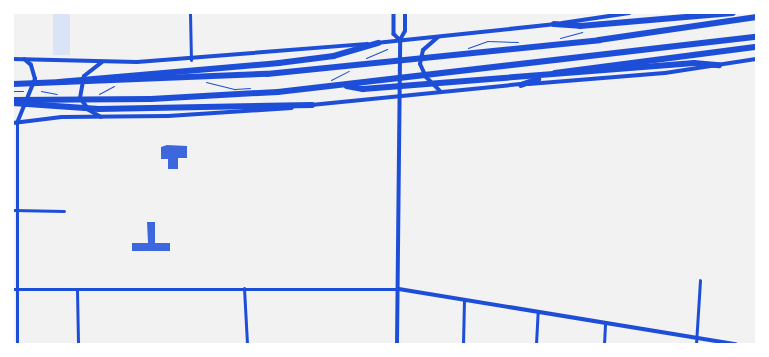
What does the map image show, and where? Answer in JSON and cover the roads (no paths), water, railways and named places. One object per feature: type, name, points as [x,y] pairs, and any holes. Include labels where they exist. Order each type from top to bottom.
[{"type":"highway","points":[[554,24],[604,24],[732,13]]},
{"type":"highway","points":[[13,84],[55,84],[267,74],[599,40],[756,17]]},
{"type":"highway","points":[[13,100],[174,98],[341,85],[756,37]]},
{"type":"highway","points":[[55,84],[68,79],[334,56],[378,43]]},
{"type":"highway","points":[[521,84],[562,70],[756,47]]},
{"type":"highway","points":[[341,85],[363,89],[694,62],[719,65]]},
{"type":"highway","points":[[13,103],[99,109],[242,104],[312,105]]},
{"type":"main road","points":[[13,59],[103,61],[191,60],[438,37],[554,24],[604,15],[629,13]]},
{"type":"main road","points":[[438,37],[423,50],[420,64],[426,77],[440,91]]},
{"type":"main road","points":[[24,59],[31,65],[35,79],[15,123],[312,105],[440,91],[719,65],[756,59]]},
{"type":"main road","points":[[102,117],[89,110],[80,98],[84,76],[103,61]]},
{"type":"street","points":[[190,13],[191,60]]},
{"type":"street","points":[[394,13],[394,34],[400,40]]},
{"type":"street","points":[[396,344],[398,289],[400,40],[405,32],[405,13]]},
{"type":"street","points":[[15,123],[15,289],[17,344]]},
{"type":"street","points":[[15,210],[64,211]]},
{"type":"street","points":[[696,344],[700,280]]},
{"type":"street","points":[[15,289],[77,290],[149,287],[398,289],[736,344]]},
{"type":"street","points":[[244,288],[247,344]]},
{"type":"street","points":[[77,290],[78,344]]},
{"type":"street","points":[[463,344],[464,299]]},
{"type":"street","points":[[536,344],[538,311]]},
{"type":"street","points":[[604,344],[605,322]]}]
